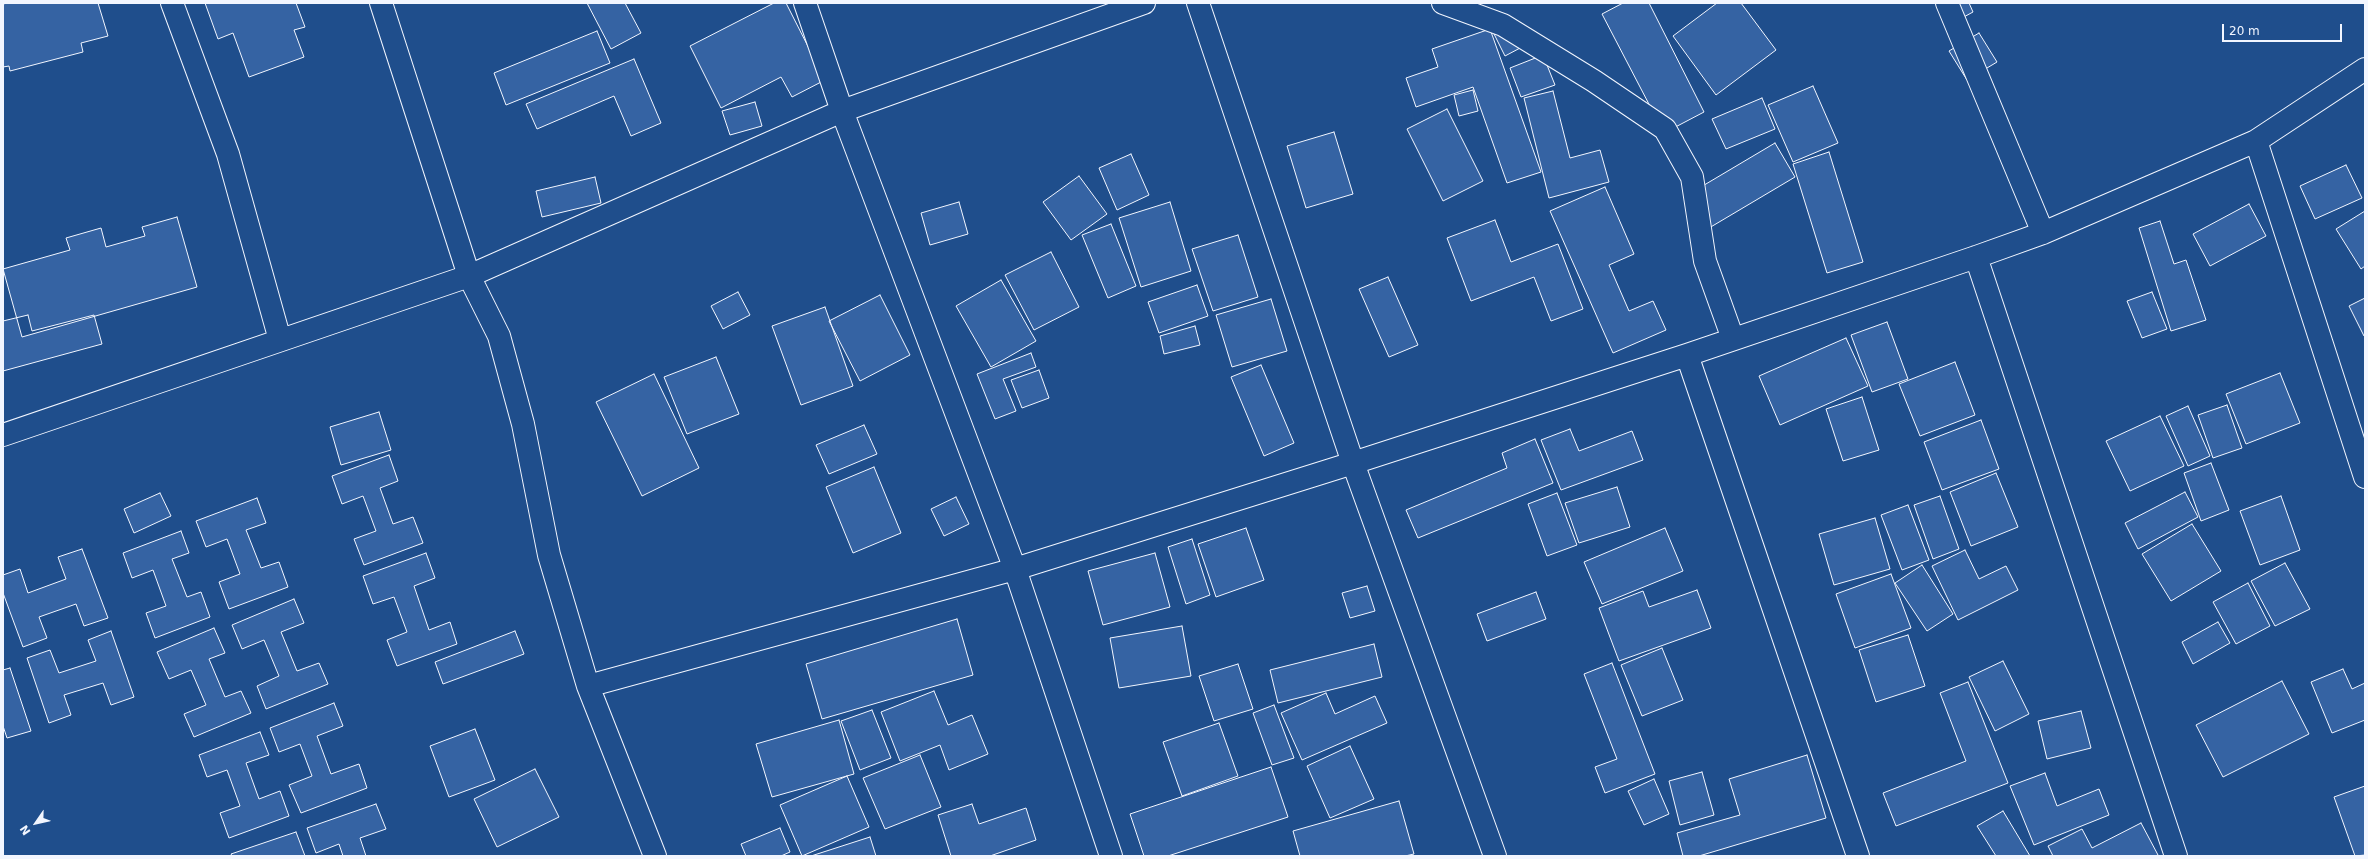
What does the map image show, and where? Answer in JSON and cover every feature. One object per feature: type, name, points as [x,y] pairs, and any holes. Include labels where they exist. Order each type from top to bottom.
[{"type":"street","points":[[172,3],[228,154],[280,340]]},
{"type":"street","points":[[381,3],[469,276],[499,336],[523,424],[549,555],[588,686],[655,856]]},
{"type":"street","points":[[805,3],[842,111],[1015,569],[1111,856]]},
{"type":"street","points":[[3,435],[469,276],[842,111],[1144,3]]},
{"type":"street","points":[[1198,3],[1353,464],[1495,856]]},
{"type":"street","points":[[1443,3],[1503,25],[1594,81],[1665,129],[1692,178],[1705,261],[1733,339]]},
{"type":"street","points":[[1947,3],[2043,234]]},
{"type":"street","points":[[588,686],[1015,569],[1353,464],[1687,355],[2043,234],[2256,141],[2365,69]]},
{"type":"street","points":[[2256,141],[2365,477]]},
{"type":"street","points":[[1976,257],[2176,856]]},
{"type":"street","points":[[1687,355],[1858,856]]},
{"type":"building","points":[[98,3],[108,36],[81,43],[83,52],[10,71],[9,66],[3,67],[3,4]]},
{"type":"building","points":[[205,3],[296,3],[305,27],[294,30],[304,57],[249,77],[233,33],[218,39]]},
{"type":"building","points":[[587,3],[625,3],[641,33],[611,49]]},
{"type":"building","points":[[774,3],[786,3],[825,80],[792,97],[781,77],[721,108],[690,46]]},
{"type":"building","points":[[1623,3],[1649,3],[1704,112],[1664,133],[1602,14]]},
{"type":"building","points":[[1717,3],[1741,3],[1776,50],[1716,95],[1673,36]]},
{"type":"building","points":[[1937,3],[1969,3],[1973,12],[1949,25]]},
{"type":"building","points":[[1490,29],[1541,172],[1507,183],[1473,87],[1416,107],[1406,78],[1438,67],[1432,49]]},
{"type":"building","points":[[1492,30],[1522,47],[1505,56]]},
{"type":"building","points":[[597,31],[610,63],[506,105],[494,73]]},
{"type":"building","points":[[1979,33],[1997,62],[1967,80],[1949,51]]},
{"type":"building","points":[[1543,55],[1555,85],[1521,97],[1510,68]]},
{"type":"building","points":[[634,59],[661,123],[631,136],[614,96],[537,129],[526,104]]},
{"type":"building","points":[[1813,86],[1838,143],[1793,162],[1768,105]]},
{"type":"building","points":[[1473,90],[1478,111],[1459,116],[1454,95]]},
{"type":"building","points":[[1553,91],[1570,158],[1600,150],[1609,182],[1549,198],[1524,98]]},
{"type":"building","points":[[1762,98],[1775,129],[1726,149],[1712,119]]},
{"type":"building","points":[[755,102],[762,126],[730,135],[722,111]]},
{"type":"building","points":[[1447,109],[1483,181],[1443,201],[1407,129]]},
{"type":"building","points":[[1334,132],[1353,194],[1306,208],[1287,146]]},
{"type":"building","points":[[1775,143],[1795,177],[1704,231],[1684,197]]},
{"type":"building","points":[[1829,152],[1863,262],[1827,273],[1793,164]]},
{"type":"building","points":[[1131,154],[1149,195],[1117,210],[1099,168]]},
{"type":"building","points":[[2346,165],[2362,198],[2315,219],[2300,186]]},
{"type":"building","points":[[1079,176],[1107,214],[1071,240],[1043,202]]},
{"type":"building","points":[[595,177],[601,203],[542,217],[536,191]]},
{"type":"building","points":[[1605,187],[1634,254],[1609,265],[1629,311],[1653,301],[1666,330],[1613,353],[1550,211]]},
{"type":"building","points":[[959,202],[968,234],[930,245],[921,213]]},
{"type":"building","points":[[1170,202],[1191,271],[1141,287],[1119,218]]},
{"type":"building","points":[[2249,204],[2266,236],[2210,266],[2193,234]]},
{"type":"building","points":[[2365,211],[2365,266],[2361,269],[2336,229]]},
{"type":"building","points":[[177,217],[197,287],[22,337],[3,269],[70,250],[66,238],[101,228],[106,247],[145,236],[142,227]]},
{"type":"building","points":[[1495,220],[1511,262],[1558,244],[1583,309],[1551,321],[1534,277],[1471,301],[1447,238]]},
{"type":"building","points":[[2160,221],[2174,264],[2186,260],[2206,320],[2171,331],[2139,228]]},
{"type":"building","points":[[1111,224],[1136,286],[1108,298],[1082,235]]},
{"type":"building","points":[[1238,235],[1258,297],[1213,311],[1192,249]]},
{"type":"building","points":[[1051,252],[1079,307],[1034,330],[1005,275]]},
{"type":"building","points":[[1388,277],[1418,345],[1389,357],[1359,289]]},
{"type":"building","points":[[1001,280],[1036,341],[991,367],[956,306]]},
{"type":"building","points":[[1197,285],[1208,316],[1159,333],[1148,302]]},
{"type":"building","points":[[738,292],[750,315],[723,329],[711,306]]},
{"type":"building","points":[[2152,292],[2167,329],[2142,338],[2127,301]]},
{"type":"building","points":[[880,295],[910,355],[860,381],[829,321]]},
{"type":"building","points":[[2365,298],[2365,336],[2364,336],[2349,306]]},
{"type":"building","points":[[1271,299],[1287,351],[1232,367],[1216,315]]},
{"type":"building","points":[[825,307],[853,386],[801,405],[772,326]]},
{"type":"building","points":[[28,315],[32,331],[94,315],[102,344],[3,371],[3,321]]},
{"type":"building","points":[[1887,322],[1908,379],[1872,392],[1851,335]]},
{"type":"building","points":[[1195,326],[1200,345],[1164,354],[1160,336]]},
{"type":"building","points":[[1846,338],[1868,386],[1780,425],[1759,376]]},
{"type":"building","points":[[1031,353],[1036,367],[1003,379],[1016,411],[995,419],[977,374]]},
{"type":"building","points":[[716,357],[739,414],[687,434],[664,377]]},
{"type":"building","points":[[1955,362],[1975,415],[1920,436],[1899,384]]},
{"type":"building","points":[[1261,365],[1294,443],[1264,456],[1231,377]]},
{"type":"building","points":[[1039,370],[1049,398],[1022,408],[1011,380]]},
{"type":"building","points":[[2280,373],[2300,423],[2246,444],[2226,394]]},
{"type":"building","points":[[654,374],[699,468],[642,496],[596,402]]},
{"type":"building","points":[[1862,397],[1879,450],[1843,461],[1826,409]]},
{"type":"building","points":[[2227,405],[2242,448],[2213,458],[2198,415]]},
{"type":"building","points":[[2188,406],[2210,456],[2188,466],[2166,416]]},
{"type":"building","points":[[379,412],[391,450],[341,465],[330,427]]},
{"type":"building","points":[[2160,416],[2184,466],[2130,491],[2106,441]]},
{"type":"building","points":[[1981,420],[1999,469],[1942,490],[1924,442]]},
{"type":"building","points":[[864,425],[877,454],[829,474],[816,445]]},
{"type":"building","points":[[1570,429],[1579,451],[1632,431],[1643,460],[1561,490],[1541,440]]},
{"type":"building","points":[[1535,439],[1553,483],[1418,538],[1406,510],[1507,468],[1502,453]]},
{"type":"building","points":[[389,455],[398,481],[380,488],[393,524],[413,517],[423,543],[364,565],[354,539],[376,531],[363,496],[342,504],[332,476]]},
{"type":"building","points":[[2211,463],[2229,510],[2201,521],[2184,473]]},
{"type":"building","points":[[874,467],[901,533],[853,553],[826,487]]},
{"type":"building","points":[[1996,473],[2018,527],[1971,546],[1950,492]]},
{"type":"building","points":[[1617,487],[1630,527],[1579,543],[1565,503]]},
{"type":"building","points":[[2185,492],[2198,517],[2138,549],[2125,523]]},
{"type":"building","points":[[160,493],[171,516],[134,533],[124,509]]},
{"type":"building","points":[[1557,493],[1577,545],[1547,556],[1528,504]]},
{"type":"building","points":[[1940,496],[1959,549],[1933,559],[1914,505]]},
{"type":"building","points":[[2281,496],[2300,550],[2260,565],[2240,511]]},
{"type":"building","points":[[956,497],[969,524],[944,536],[931,509]]},
{"type":"building","points":[[257,498],[266,523],[246,530],[261,568],[279,562],[288,587],[229,609],[219,582],[240,574],[227,539],[206,547],[196,521]]},
{"type":"building","points":[[1908,505],[1929,560],[1902,570],[1881,515]]},
{"type":"building","points":[[1875,518],[1890,569],[1834,585],[1819,534]]},
{"type":"building","points":[[2192,524],[2221,571],[2171,601],[2142,554]]},
{"type":"building","points":[[1246,528],[1264,580],[1216,597],[1198,544]]},
{"type":"building","points":[[1665,528],[1683,571],[1602,604],[1584,562]]},
{"type":"building","points":[[181,531],[189,553],[172,559],[187,597],[201,592],[210,617],[155,638],[146,613],[166,606],[153,570],[132,578],[123,553]]},
{"type":"building","points":[[1192,539],[1210,595],[1186,604],[1168,547]]},
{"type":"building","points":[[82,549],[108,618],[84,626],[76,604],[39,617],[47,638],[23,647],[3,593],[3,575],[20,569],[28,593],[66,579],[58,557]]},
{"type":"building","points":[[1965,550],[1979,579],[2006,566],[2018,590],[1958,620],[1932,566]]},
{"type":"building","points":[[426,553],[435,578],[414,586],[429,630],[450,622],[457,644],[397,666],[387,640],[407,632],[394,597],[373,604],[363,576]]},
{"type":"building","points":[[1155,553],[1170,607],[1103,625],[1088,571]]},
{"type":"building","points":[[2285,563],[2310,609],[2275,626],[2251,581]]},
{"type":"building","points":[[1922,565],[1953,614],[1927,631],[1895,583]]},
{"type":"building","points":[[1891,574],[1911,628],[1855,648],[1836,594]]},
{"type":"building","points":[[2248,583],[2270,626],[2236,644],[2213,602]]},
{"type":"building","points":[[1367,586],[1375,611],[1350,618],[1342,593]]},
{"type":"building","points":[[1697,590],[1711,628],[1619,661],[1599,608],[1643,591],[1649,607]]},
{"type":"building","points":[[1536,592],[1546,619],[1487,641],[1477,614]]},
{"type":"building","points":[[294,599],[304,623],[281,632],[297,671],[319,663],[328,684],[266,709],[257,686],[279,676],[264,640],[242,649],[232,625]]},
{"type":"building","points":[[957,619],[973,675],[822,719],[806,664]]},
{"type":"building","points":[[2218,622],[2230,643],[2193,664],[2182,642]]},
{"type":"building","points":[[1182,626],[1191,676],[1119,688],[1110,638]]},
{"type":"building","points":[[214,628],[225,653],[209,659],[225,697],[241,691],[251,713],[194,737],[184,714],[206,705],[191,670],[169,679],[157,652]]},
{"type":"building","points":[[111,631],[134,697],[111,705],[103,683],[64,695],[71,715],[49,723],[27,658],[50,650],[59,673],[96,661],[88,640]]},
{"type":"building","points":[[515,631],[524,654],[443,684],[435,662]]},
{"type":"building","points":[[1908,635],[1925,686],[1876,702],[1859,650]]},
{"type":"building","points":[[1374,644],[1382,677],[1278,703],[1270,670]]},
{"type":"building","points":[[1662,648],[1683,700],[1642,716],[1621,665]]},
{"type":"building","points":[[2003,661],[2029,714],[1995,731],[1969,677]]},
{"type":"building","points":[[1612,663],[1655,774],[1605,793],[1595,767],[1617,759],[1584,674]]},
{"type":"building","points":[[1238,664],[1253,709],[1214,721],[1199,676]]},
{"type":"building","points":[[10,668],[31,731],[7,738],[3,726],[3,670]]},
{"type":"building","points":[[2343,669],[2352,689],[2365,683],[2365,720],[2332,733],[2311,682]]},
{"type":"building","points":[[2282,681],[2309,734],[2223,777],[2196,725]]},
{"type":"building","points":[[1968,682],[2008,783],[1896,826],[1883,793],[1966,761],[1940,693]]},
{"type":"building","points":[[934,691],[948,725],[972,715],[988,754],[949,770],[940,745],[900,761],[881,712]]},
{"type":"building","points":[[1326,693],[1335,714],[1375,696],[1387,723],[1302,760],[1281,713]]},
{"type":"building","points":[[334,703],[343,726],[317,736],[331,774],[359,764],[367,788],[301,813],[289,785],[312,776],[300,744],[279,752],[270,728]]},
{"type":"building","points":[[1274,705],[1294,758],[1272,765],[1253,713]]},
{"type":"building","points":[[872,710],[891,758],[860,770],[841,721]]},
{"type":"building","points":[[2081,711],[2091,748],[2047,759],[2038,721]]},
{"type":"building","points":[[839,720],[854,774],[772,797],[756,744]]},
{"type":"building","points":[[1219,723],[1238,776],[1182,796],[1163,742]]},
{"type":"building","points":[[475,729],[495,780],[449,797],[430,746]]},
{"type":"building","points":[[260,732],[269,755],[246,763],[259,799],[280,791],[289,816],[229,838],[220,813],[240,806],[227,770],[207,777],[199,755]]},
{"type":"building","points":[[1350,746],[1374,799],[1330,818],[1307,766]]},
{"type":"building","points":[[920,755],[941,807],[885,829],[863,778]]},
{"type":"building","points":[[1807,755],[1826,818],[1699,856],[1683,856],[1677,833],[1740,815],[1729,779]]},
{"type":"building","points":[[1271,767],[1288,817],[1168,856],[1144,856],[1130,814]]},
{"type":"building","points":[[535,769],[559,817],[497,847],[474,799]]},
{"type":"building","points":[[1702,772],[1714,815],[1680,825],[1669,781]]},
{"type":"building","points":[[2045,773],[2057,806],[2099,789],[2109,815],[2034,845],[2010,786]]},
{"type":"building","points":[[847,776],[869,827],[802,856],[780,805]]},
{"type":"building","points":[[1654,779],[1669,814],[1644,825],[1628,791]]},
{"type":"building","points":[[2365,786],[2365,855],[2355,856],[2334,797]]},
{"type":"building","points":[[1399,801],[1414,854],[1405,856],[1300,856],[1293,831]]},
{"type":"building","points":[[376,804],[386,829],[360,838],[366,856],[343,856],[339,844],[316,853],[307,828]]},
{"type":"building","points":[[972,804],[979,824],[1026,808],[1036,840],[990,856],[951,856],[938,815]]},
{"type":"building","points":[[2003,811],[2030,856],[1996,856],[1977,826]]},
{"type":"building","points":[[2141,823],[2158,855],[2053,856],[2048,846],[2082,829],[2092,848]]},
{"type":"building","points":[[780,828],[790,852],[781,856],[746,856],[741,844]]},
{"type":"building","points":[[296,832],[305,856],[232,856],[231,854]]},
{"type":"building","points":[[870,837],[876,856],[811,856]]}]
